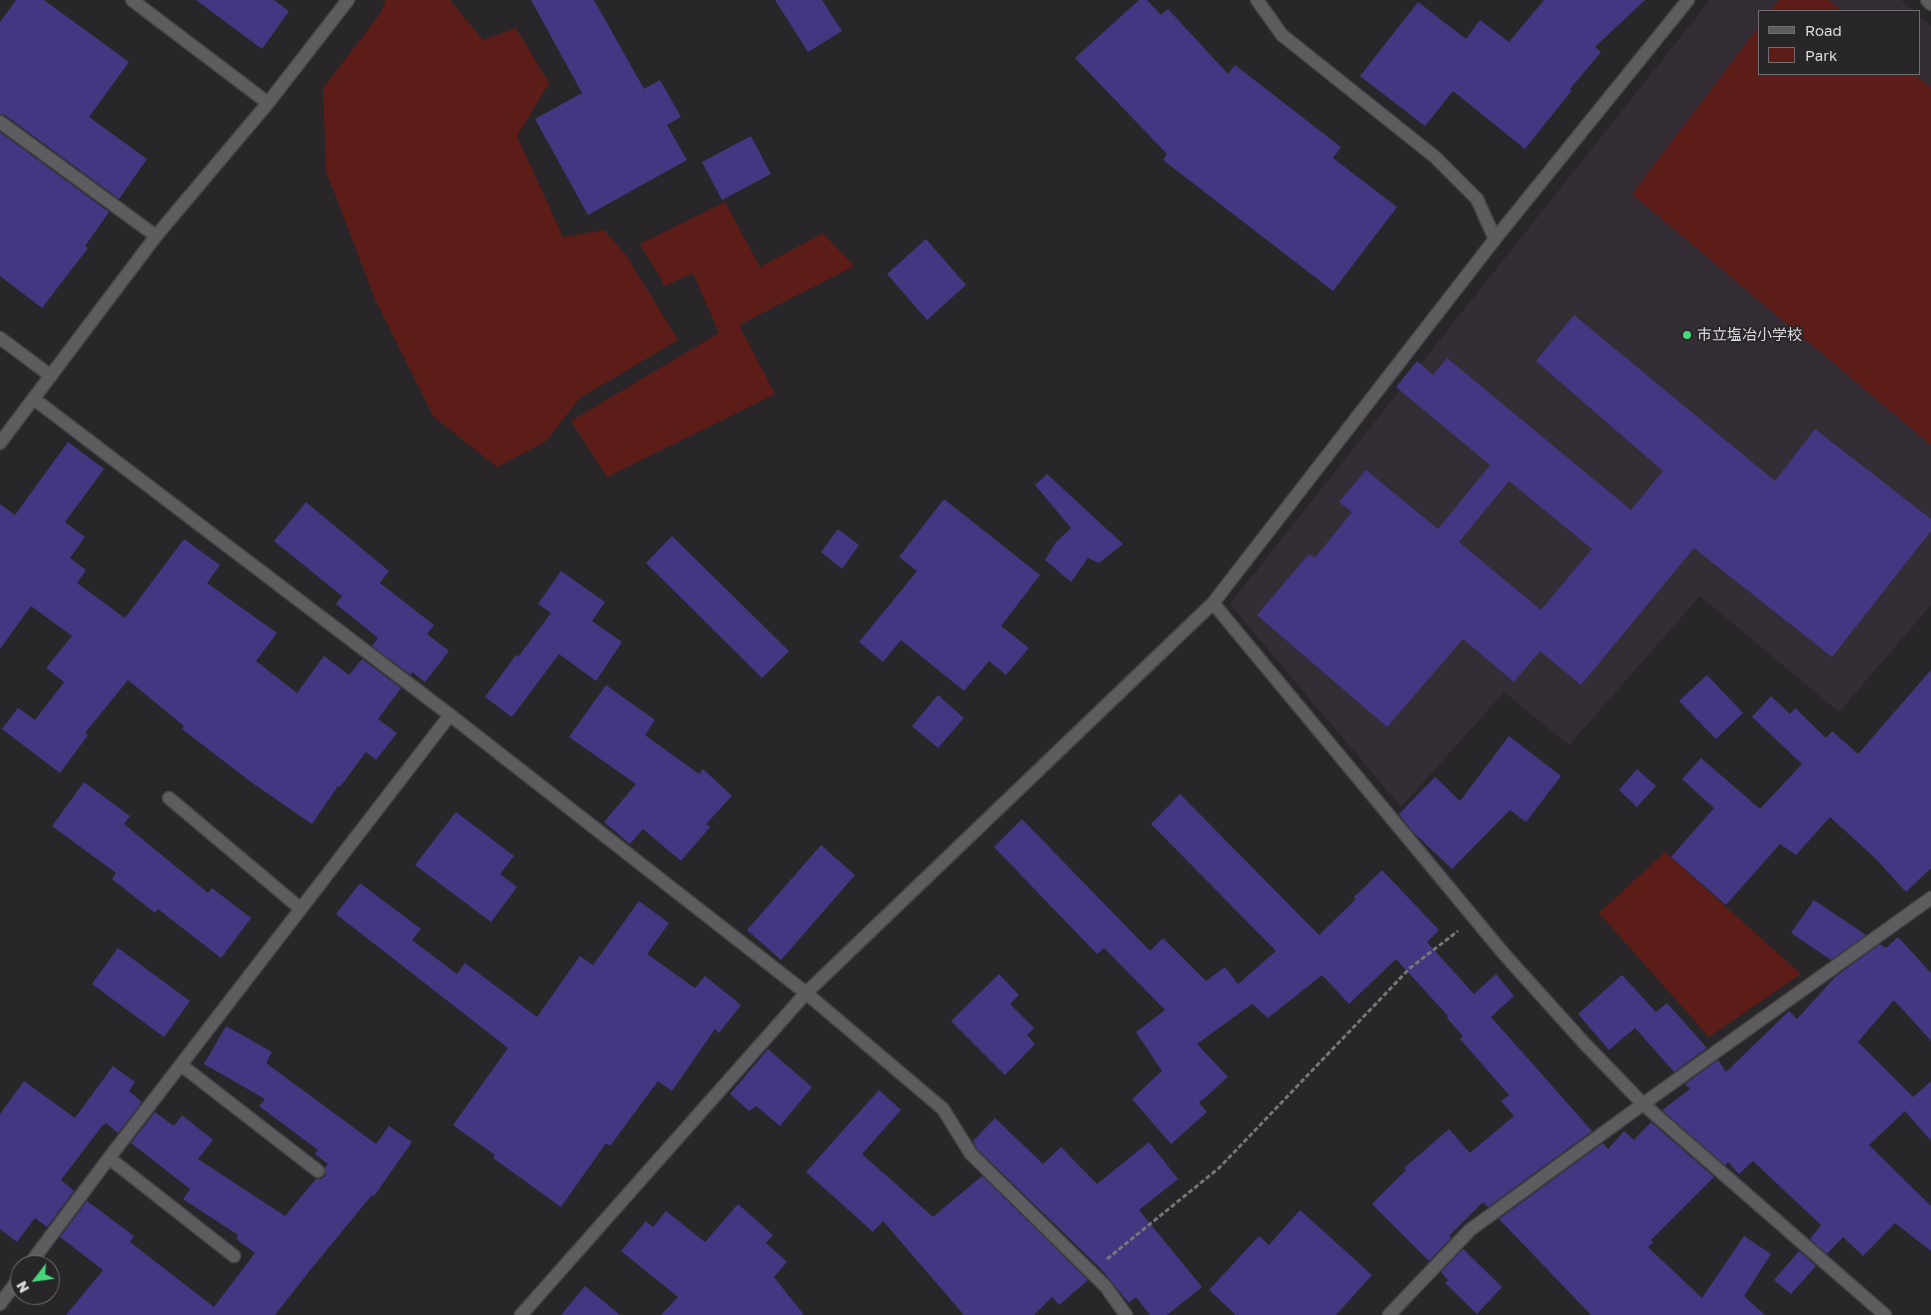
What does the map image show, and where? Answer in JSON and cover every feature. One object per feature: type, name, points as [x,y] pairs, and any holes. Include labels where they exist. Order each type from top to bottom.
[{"type":"street","points":[[132,0],[268,103]]},
{"type":"street","points":[[0,443],[156,236],[268,103],[348,0]]},
{"type":"street","points":[[1257,0],[1282,35],[1435,157],[1477,199],[1495,240]]},
{"type":"street","points":[[522,1315],[806,993],[1213,603],[1495,240],[1688,0]]},
{"type":"street","points":[[1927,0],[1931,4]]},
{"type":"street","points":[[0,122],[156,236]]},
{"type":"street","points":[[0,338],[50,376]]},
{"type":"street","points":[[34,399],[450,715],[806,993],[943,1109],[971,1154],[1106,1286],[1126,1315]]},
{"type":"street","points":[[1213,603],[1475,919],[1579,1037],[1642,1104],[1885,1315]]},
{"type":"street","points":[[36,1255],[180,1065],[450,715]]},
{"type":"street","points":[[169,798],[301,909]]},
{"type":"street","points":[[1389,1315],[1470,1230],[1642,1104],[1931,898]]},
{"type":"street","points":[[180,1065],[318,1171]]},
{"type":"street","points":[[109,1158],[234,1256]]},
{"type":"street","points":[[0,1304],[10,1290]]},
{"type":"path","points":[[1091,1272],[1219,1168],[1410,968],[1475,919]]},
{"type":"shaded area","name":"市立塩冶小学校","points":[[1710,0],[1901,0],[1913,10],[1758,10],[1758,75],[1921,75],[1921,18],[1931,26],[1931,605],[1839,712],[1700,596],[1569,745],[1504,692],[1401,807],[1230,604]]},
{"type":"green space","points":[[386,0],[450,0],[483,40],[516,28],[549,83],[517,136],[563,237],[604,230],[626,255],[678,340],[580,398],[545,442],[497,467],[433,416],[375,299],[326,171],[323,88],[380,14]]},
{"type":"green space","points":[[1779,0],[1829,0],[1841,10],[1771,10]]},
{"type":"green space","points":[[1758,28],[1758,75],[1916,75],[1931,88],[1931,445],[1632,194]]},
{"type":"green space","points":[[725,202],[760,267],[823,233],[854,266],[739,325],[775,394],[607,477],[571,421],[719,333],[693,273],[665,286],[640,244]]},
{"type":"green space","points":[[1665,852],[1801,974],[1709,1037],[1599,913]]},
{"type":"building","points":[[16,0],[44,0],[129,62],[89,117],[147,159],[119,199],[5,115],[0,114],[0,22]]},
{"type":"building","points":[[196,0],[274,0],[289,11],[262,49]]},
{"type":"building","points":[[531,0],[594,0],[644,89],[660,80],[681,117],[667,125],[687,160],[588,215],[535,119],[582,93]]},
{"type":"building","points":[[775,0],[822,0],[842,31],[808,52]]},
{"type":"building","points":[[1139,0],[1147,0],[1161,15],[1168,9],[1228,74],[1235,65],[1341,147],[1333,158],[1397,207],[1333,291],[1163,160],[1167,154],[1075,58]]},
{"type":"building","points":[[1544,0],[1645,0],[1595,47],[1601,52],[1570,89],[1572,90],[1525,149],[1453,91],[1425,126],[1360,76],[1418,2],[1466,39],[1480,20],[1509,42]]},
{"type":"building","points":[[0,132],[109,212],[85,246],[88,248],[42,308],[0,276]]},
{"type":"building","points":[[751,136],[771,174],[722,200],[702,162]]},
{"type":"building","points":[[926,239],[966,285],[927,320],[887,274]]},
{"type":"building","points":[[1574,315],[1775,481],[1815,429],[1931,519],[1931,531],[1832,657],[1694,548],[1581,685],[1540,651],[1514,682],[1463,639],[1387,727],[1257,615],[1309,554],[1315,558],[1352,512],[1339,502],[1366,470],[1438,529],[1490,465],[1396,387],[1417,361],[1433,375],[1447,358],[1631,510],[1663,471],[1536,361]],"holes":[[[1509,481],[1592,549],[1541,610],[1459,542]]]},
{"type":"building","points":[[68,442],[104,469],[65,522],[85,537],[70,558],[86,570],[77,583],[125,618],[184,539],[220,565],[207,583],[277,633],[256,661],[297,693],[324,656],[349,675],[362,659],[401,688],[378,719],[397,733],[376,760],[366,752],[340,787],[338,786],[312,824],[251,782],[182,729],[184,726],[128,680],[85,733],[88,735],[60,773],[2,729],[18,708],[35,720],[64,682],[46,668],[72,636],[31,606],[0,649],[0,504],[15,515]]},
{"type":"building","points":[[1047,474],[1123,544],[1099,563],[1088,558],[1071,582],[1045,560],[1056,542],[1071,528],[1035,485]]},
{"type":"building","points":[[944,499],[1040,575],[1001,626],[1029,648],[1006,675],[989,661],[964,691],[901,640],[883,662],[859,642],[917,571],[899,557]]},
{"type":"building","points":[[306,502],[389,571],[380,583],[434,625],[427,634],[449,651],[425,682],[412,672],[411,675],[372,646],[378,638],[336,604],[342,596],[274,541]]},
{"type":"building","points":[[838,529],[859,545],[842,569],[821,552]]},
{"type":"building","points":[[672,536],[789,651],[762,678],[646,563]]},
{"type":"building","points":[[561,571],[605,602],[592,621],[622,642],[596,681],[559,654],[512,717],[485,697],[516,655],[518,657],[551,613],[538,604]]},
{"type":"building","points":[[1931,670],[1931,868],[1906,892],[1875,858],[1830,817],[1796,855],[1780,844],[1726,905],[1671,857],[1714,808],[1682,779],[1701,758],[1760,809],[1802,764],[1752,717],[1771,696],[1790,714],[1795,708],[1826,738],[1832,731],[1858,754]]},
{"type":"building","points":[[1707,675],[1743,713],[1716,739],[1679,701]]},
{"type":"building","points":[[606,685],[655,720],[645,735],[699,774],[703,769],[732,796],[706,824],[710,827],[681,861],[643,829],[630,844],[604,822],[636,784],[569,737]]},
{"type":"building","points":[[938,695],[964,718],[938,748],[912,726]]},
{"type":"building","points":[[1509,736],[1561,776],[1526,822],[1510,810],[1452,869],[1413,832],[1399,814],[1435,777],[1460,801]]},
{"type":"building","points":[[1637,769],[1656,786],[1637,807],[1619,790]]},
{"type":"building","points":[[84,782],[130,816],[124,824],[208,893],[212,888],[251,918],[221,958],[158,909],[155,913],[112,879],[116,873],[52,826]]},
{"type":"building","points":[[1180,794],[1319,935],[1356,899],[1354,897],[1382,870],[1439,930],[1427,942],[1474,994],[1496,974],[1514,996],[1491,1017],[1592,1131],[1488,1207],[1483,1202],[1449,1236],[1451,1238],[1429,1261],[1372,1204],[1406,1170],[1404,1168],[1449,1129],[1470,1153],[1514,1116],[1501,1101],[1509,1095],[1460,1039],[1463,1036],[1447,1018],[1448,1016],[1396,959],[1349,1004],[1322,975],[1268,1018],[1252,1004],[1197,1044],[1228,1077],[1199,1103],[1207,1112],[1171,1144],[1132,1099],[1162,1071],[1136,1032],[1165,1010],[1104,948],[1097,954],[994,847],[1022,819],[1150,951],[1163,938],[1206,981],[1225,967],[1238,984],[1276,951],[1151,824]]},
{"type":"building","points":[[456,812],[514,856],[500,874],[517,887],[491,922],[415,865]]},
{"type":"building","points":[[821,845],[855,875],[781,960],[747,930]]},
{"type":"building","points":[[360,883],[421,929],[412,940],[457,974],[465,963],[537,1017],[580,956],[593,965],[639,901],[669,923],[647,954],[695,988],[705,976],[741,1005],[719,1033],[715,1029],[672,1091],[658,1081],[610,1146],[606,1143],[561,1207],[493,1158],[495,1155],[453,1125],[508,1048],[336,914]]},
{"type":"building","points":[[1814,900],[1866,935],[1831,960],[1791,933]]},
{"type":"building","points":[[1898,937],[1931,973],[1931,1041],[1894,1000],[1858,1042],[1913,1097],[1931,1081],[1931,1141],[1905,1111],[1869,1145],[1931,1206],[1931,1251],[1895,1223],[1863,1256],[1843,1237],[1827,1254],[1810,1239],[1821,1225],[1753,1161],[1739,1174],[1728,1162],[1725,1165],[1662,1110],[1690,1089],[1685,1084],[1718,1060],[1726,1072],[1789,1011],[1797,1019],[1835,977],[1880,944],[1886,948]]},
{"type":"building","points":[[118,948],[190,1001],[164,1037],[92,984]]},
{"type":"building","points":[[999,974],[1019,995],[1010,1004],[1034,1028],[1027,1035],[1035,1044],[1005,1075],[951,1021]]},
{"type":"building","points":[[1622,975],[1656,1012],[1667,1003],[1707,1048],[1674,1072],[1635,1028],[1609,1050],[1578,1014]]},
{"type":"building","points":[[226,1026],[272,1052],[266,1063],[376,1144],[389,1126],[412,1142],[374,1196],[372,1195],[275,1315],[66,1315],[103,1270],[60,1237],[87,1201],[134,1236],[130,1242],[214,1307],[255,1253],[236,1239],[238,1235],[183,1199],[190,1189],[131,1143],[155,1112],[174,1126],[182,1115],[213,1140],[198,1159],[285,1216],[316,1179],[321,1179],[325,1176],[325,1167],[328,1164],[315,1154],[318,1150],[259,1106],[265,1099],[204,1064]]},
{"type":"building","points":[[768,1049],[812,1087],[780,1126],[756,1106],[749,1111],[730,1094]]},
{"type":"building","points":[[113,1066],[135,1082],[129,1091],[142,1102],[118,1133],[106,1123],[102,1126],[61,1180],[74,1191],[47,1227],[35,1218],[17,1242],[0,1229],[0,1114],[24,1081],[75,1118]]},
{"type":"building","points":[[879,1090],[901,1110],[862,1154],[933,1217],[982,1176],[1088,1280],[1059,1305],[1052,1297],[1034,1315],[964,1315],[883,1221],[873,1232],[806,1172]]},
{"type":"building","points":[[995,1118],[1043,1164],[1061,1147],[1097,1184],[1149,1142],[1178,1179],[1139,1210],[1202,1287],[1167,1315],[1150,1315],[1136,1297],[1129,1303],[1101,1269],[977,1149],[973,1141]]},
{"type":"building","points":[[1651,1122],[1714,1177],[1651,1240],[1653,1242],[1648,1247],[1702,1298],[1744,1236],[1771,1254],[1744,1296],[1765,1315],[1591,1315],[1499,1219],[1603,1143],[1608,1149],[1624,1131],[1634,1140]]},
{"type":"building","points":[[738,1204],[773,1235],[766,1243],[787,1262],[774,1277],[804,1315],[661,1315],[678,1297],[621,1251],[646,1221],[653,1227],[666,1211],[705,1242]]},
{"type":"building","points":[[1300,1210],[1372,1275],[1336,1315],[1236,1315],[1209,1290],[1259,1236],[1269,1245]]},
{"type":"building","points":[[1463,1249],[1502,1287],[1477,1314],[1445,1283],[1448,1280],[1441,1272]]},
{"type":"building","points":[[1799,1251],[1816,1266],[1791,1294],[1774,1280]]},
{"type":"building","points":[[585,1286],[620,1315],[561,1315]]},
{"type":"place","name":"市立塩冶小学校","points":[[1687,335]]}]
